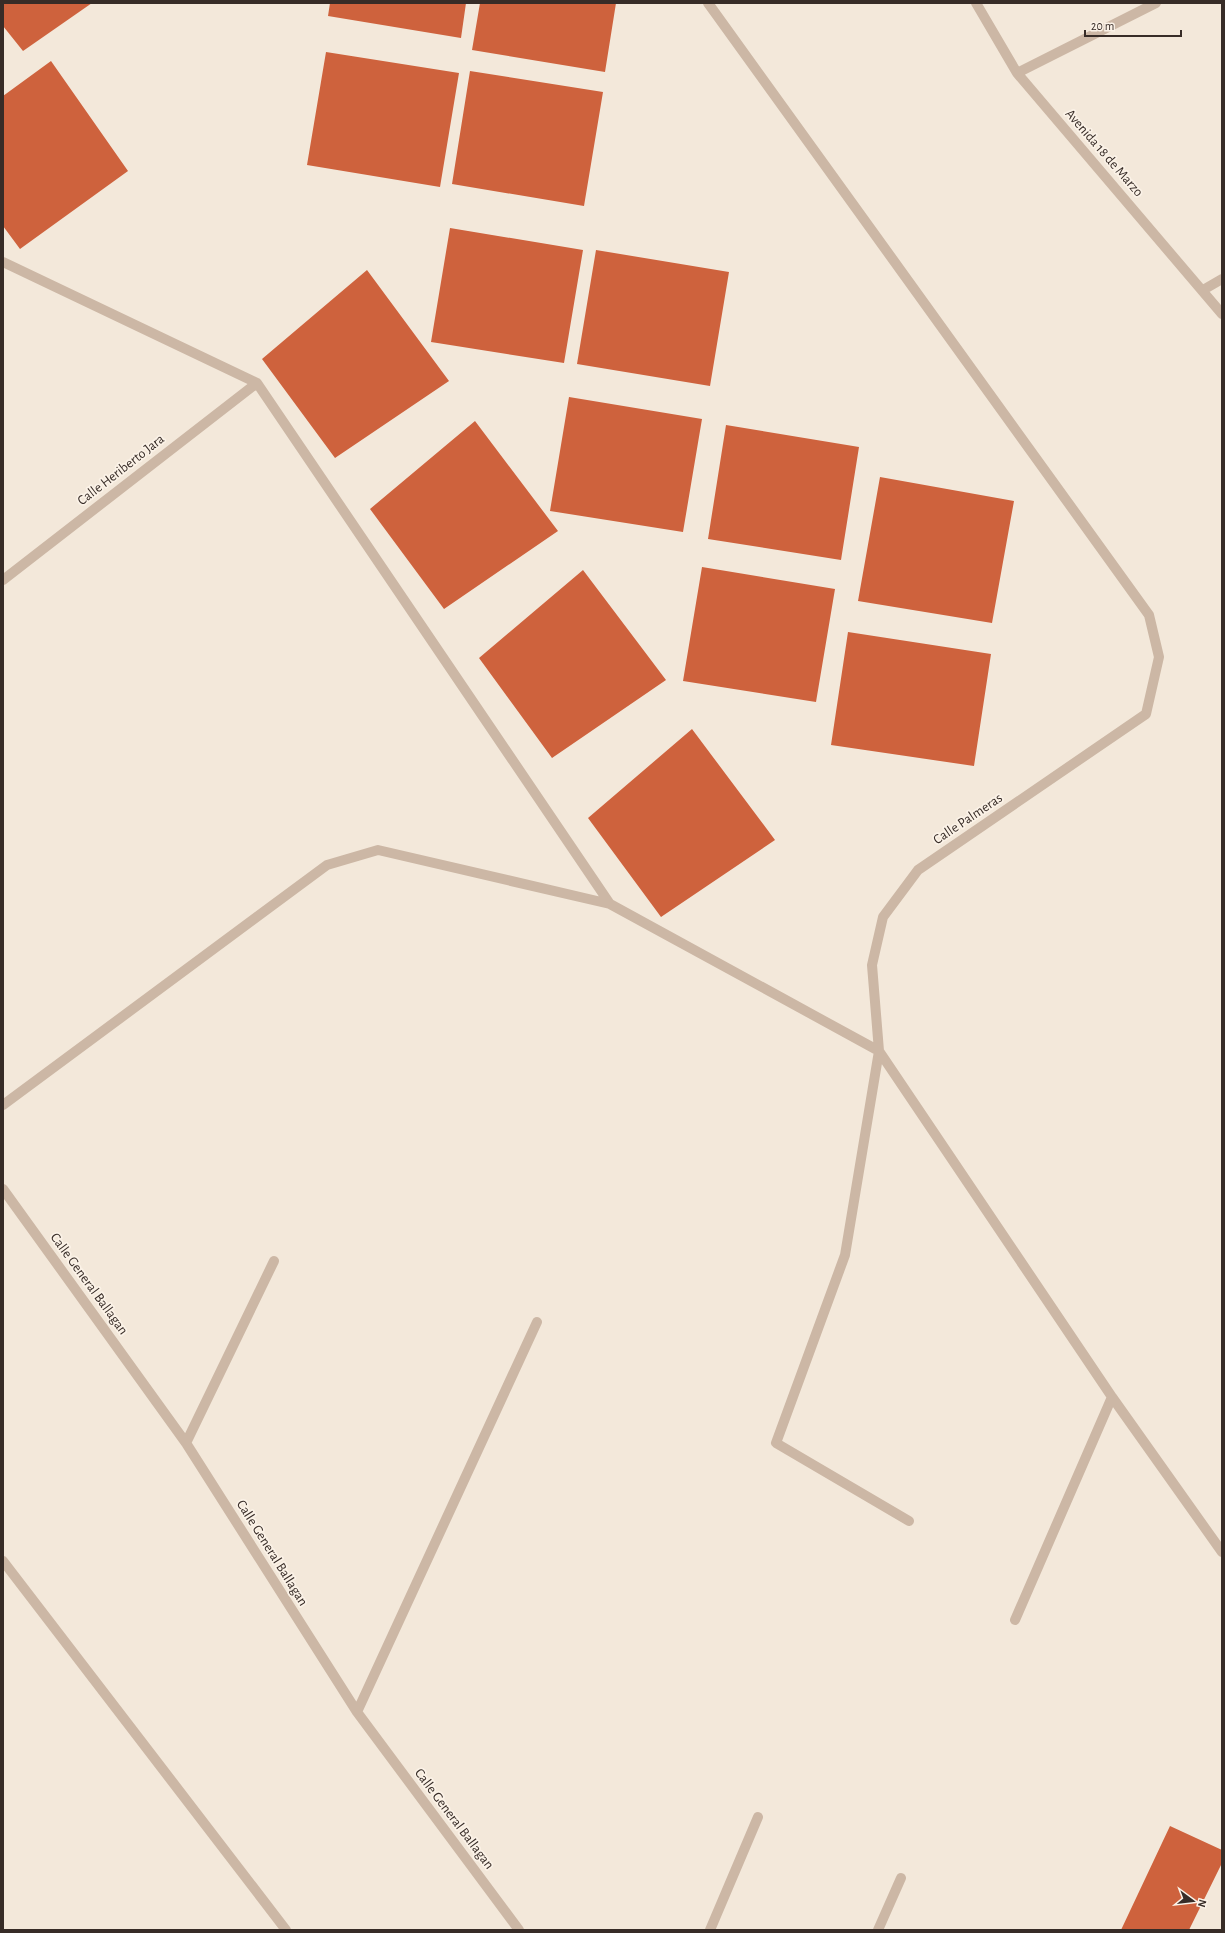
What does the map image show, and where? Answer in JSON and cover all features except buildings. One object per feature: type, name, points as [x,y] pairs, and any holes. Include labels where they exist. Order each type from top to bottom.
[{"type":"street","name":"Calle Palmeras","points":[[708,3],[1149,616],[1159,657],[1146,714],[918,870],[883,917],[872,964],[878,1052],[845,1255],[776,1443],[909,1521]]},
{"type":"street","name":"Avenida 18 de Marzo","points":[[976,3],[1017,73],[1222,314]]},
{"type":"street","points":[[1017,73],[1156,3]]},
{"type":"street","points":[[3,262],[257,383],[610,904]]},
{"type":"street","points":[[1203,290],[1222,279]]},
{"type":"street","name":"Calle Heriberto Jara","points":[[3,580],[257,383]]},
{"type":"street","points":[[3,1105],[327,865],[378,850],[610,904],[878,1052],[1112,1397],[1222,1552]]},
{"type":"street","name":"Calle General Ballagan","points":[[3,1189],[186,1443],[357,1712],[519,1930]]},
{"type":"street","points":[[186,1443],[274,1261]]},
{"type":"street","points":[[357,1712],[538,1322]]},
{"type":"street","points":[[1014,1620],[1112,1397]]},
{"type":"street","points":[[3,1561],[286,1930]]},
{"type":"street","points":[[710,1930],[758,1817]]},
{"type":"street","points":[[878,1930],[902,1878]]}]
